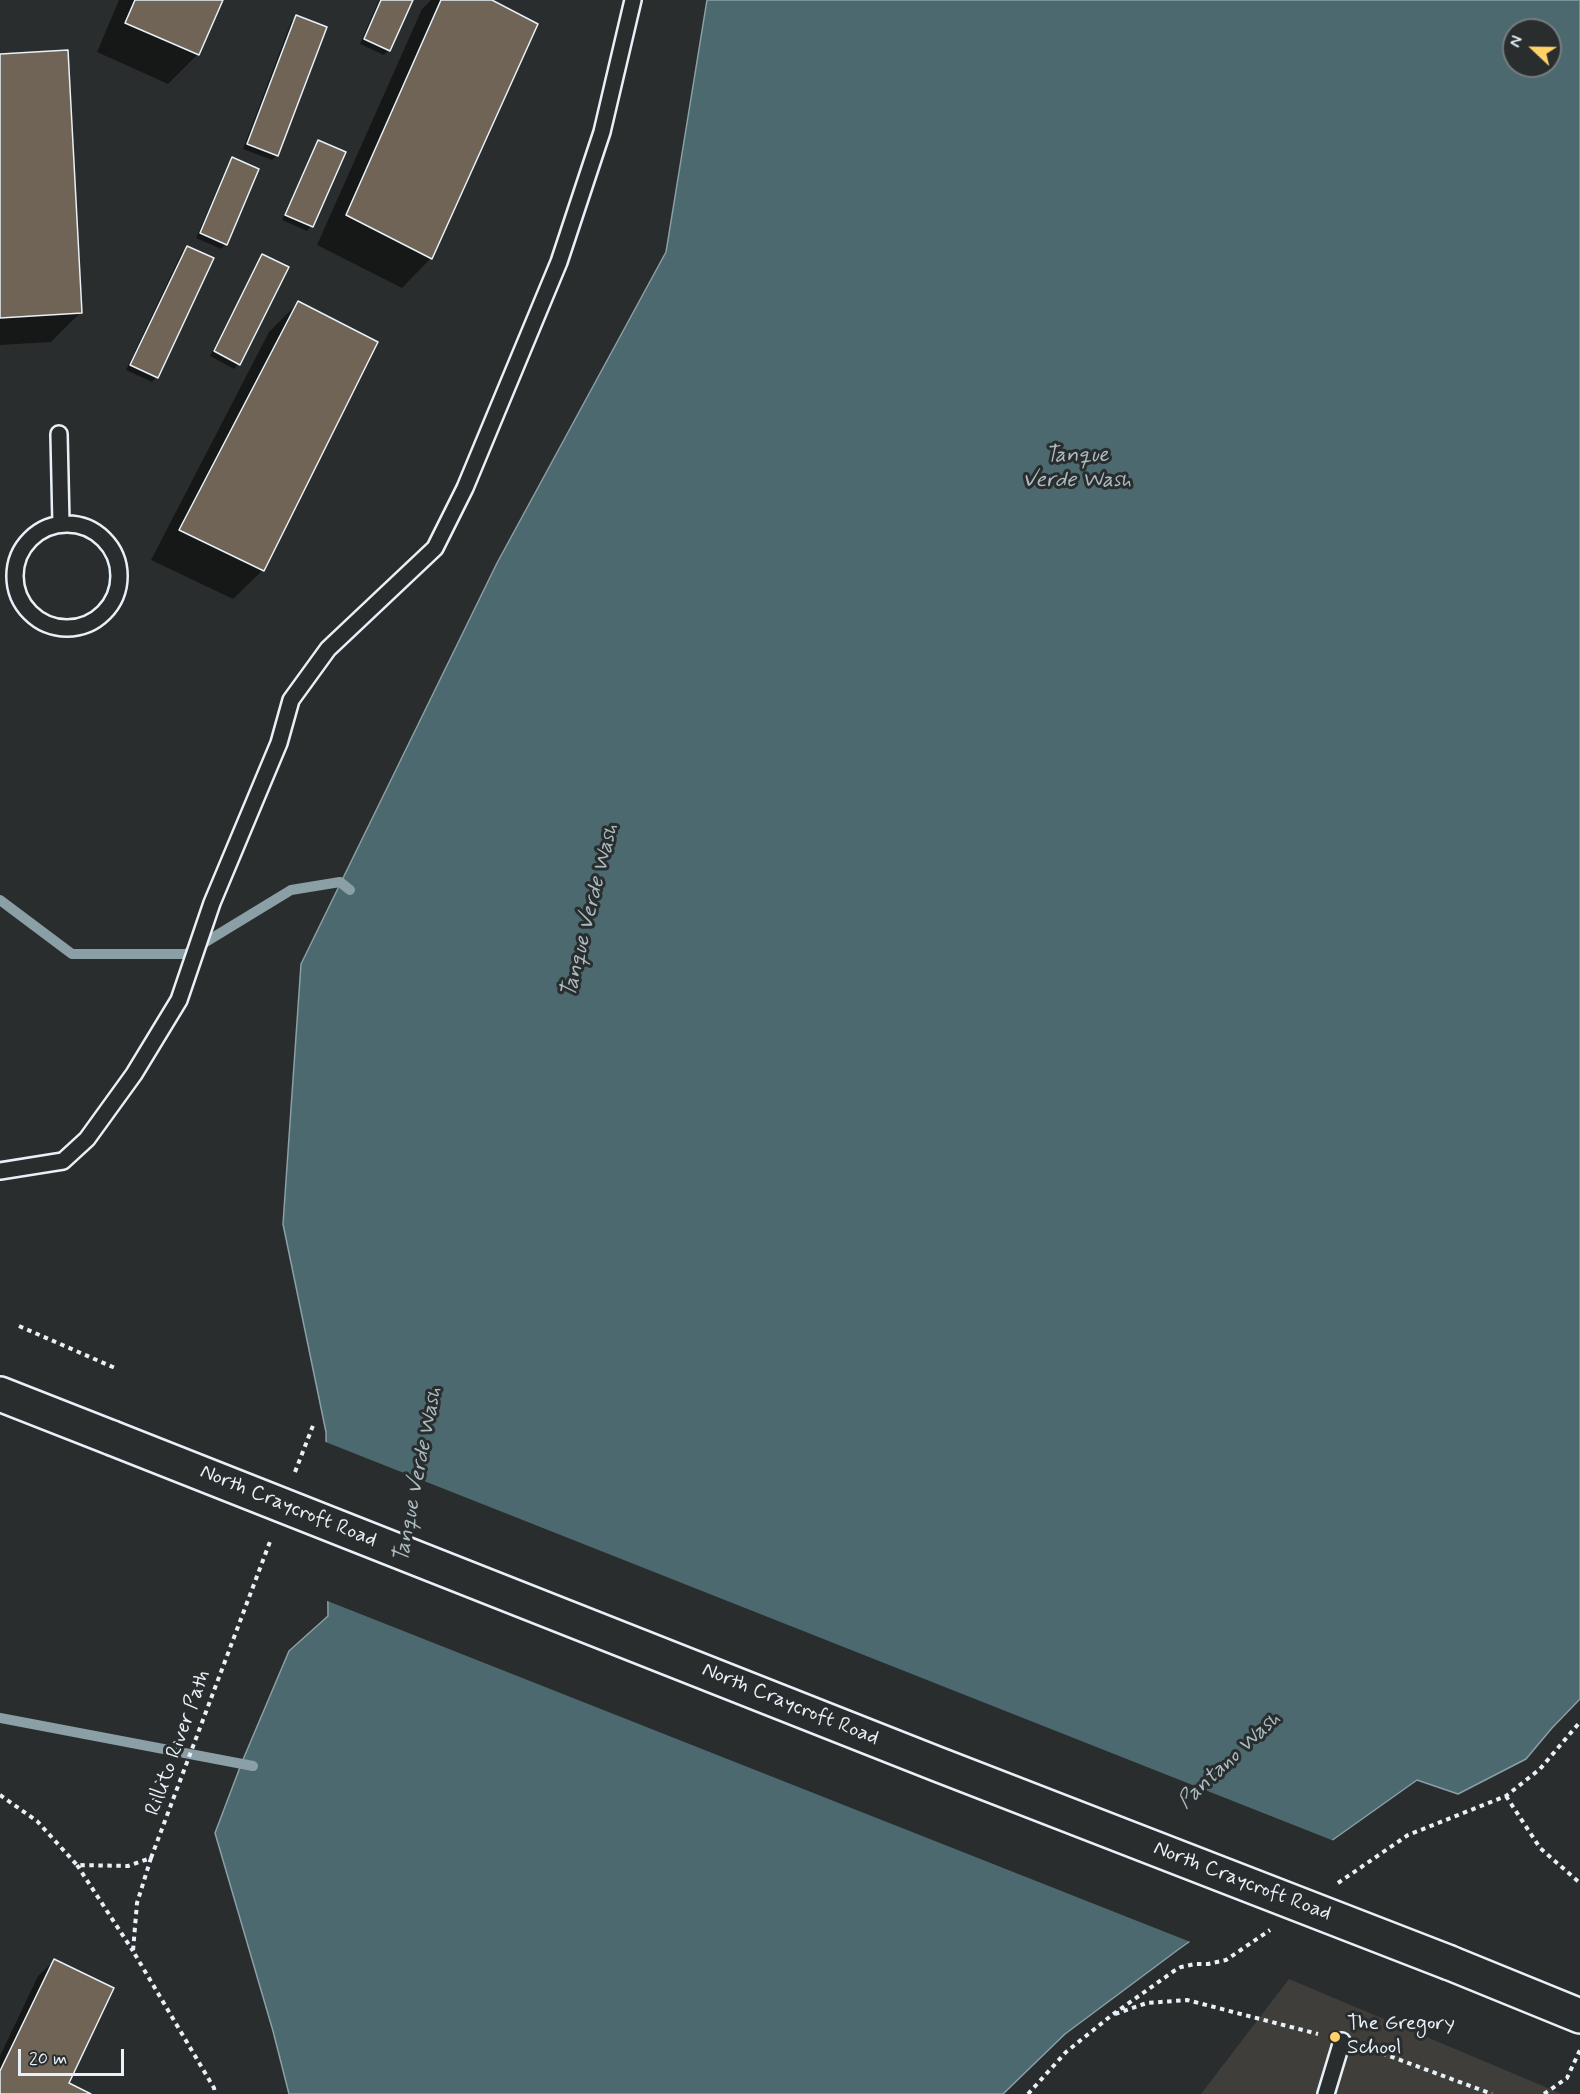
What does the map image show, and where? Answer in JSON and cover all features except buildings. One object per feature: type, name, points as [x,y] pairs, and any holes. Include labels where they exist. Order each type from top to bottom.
[{"type":"main road","name":"North Craycroft Road","points":[[0,1394],[1580,2016]]},
{"type":"lane","points":[[0,1170],[63,1161],[87,1139],[134,1074],[178,1000],[212,903],[279,743],[291,700],[328,650],[435,548],[465,488],[559,262],[602,132],[633,0]]},
{"type":"lane","points":[[59,434],[61,524]]},
{"type":"lane","points":[[61,524],[77,525],[93,530],[106,540],[116,555],[120,573],[118,591],[109,607],[97,620],[80,627],[62,628],[44,623],[30,613],[20,598],[16,582],[16,566],[22,551],[32,537],[45,529],[61,524]]},
{"type":"lane","points":[[0,585],[16,582]]},
{"type":"lane","points":[[1326,2094],[1342,2041]]},
{"type":"path","points":[[19,1326],[115,1368]]},
{"type":"path","name":"Rillito River Path","points":[[133,1951],[137,1904],[151,1858],[234,1637]]},
{"type":"path","points":[[0,1795],[37,1821],[77,1865],[133,1951],[216,2094]]},
{"type":"path","points":[[1506,1796],[1540,1848],[1580,1883]]},
{"type":"path","points":[[77,1865],[128,1866],[151,1858]]},
{"type":"path","points":[[1112,2015],[1147,2004],[1187,2000],[1376,2050],[1492,2094]]},
{"type":"path","points":[[1544,2094],[1567,2078],[1580,2050]]},
{"type":"shaded area","name":"The Gregory School","points":[[1289,1979],[1562,2094],[1201,2094]]},
{"type":"water","name":"Tanque Verde Wash","points":[[707,0],[1580,0],[1580,1699],[1526,1759],[1458,1794],[1417,1780],[1179,1949],[1065,2034],[1003,2094],[289,2094],[215,1833],[289,1651],[328,1616],[326,1432],[283,1224],[301,964],[497,563],[666,252]]},
{"type":"pier","points":[[323,1441],[1334,1841],[1193,1943],[325,1600]]},
{"type":"waterway","points":[[0,900],[72,954],[186,954],[291,890],[340,882],[350,890]]},
{"type":"waterway","points":[[0,1718],[253,1766]]},
{"type":"place","name":"The Gregory School","points":[[1335,2037]]},
{"type":"water label","name":"Pantano Wash","points":[[1230,1761]]}]
